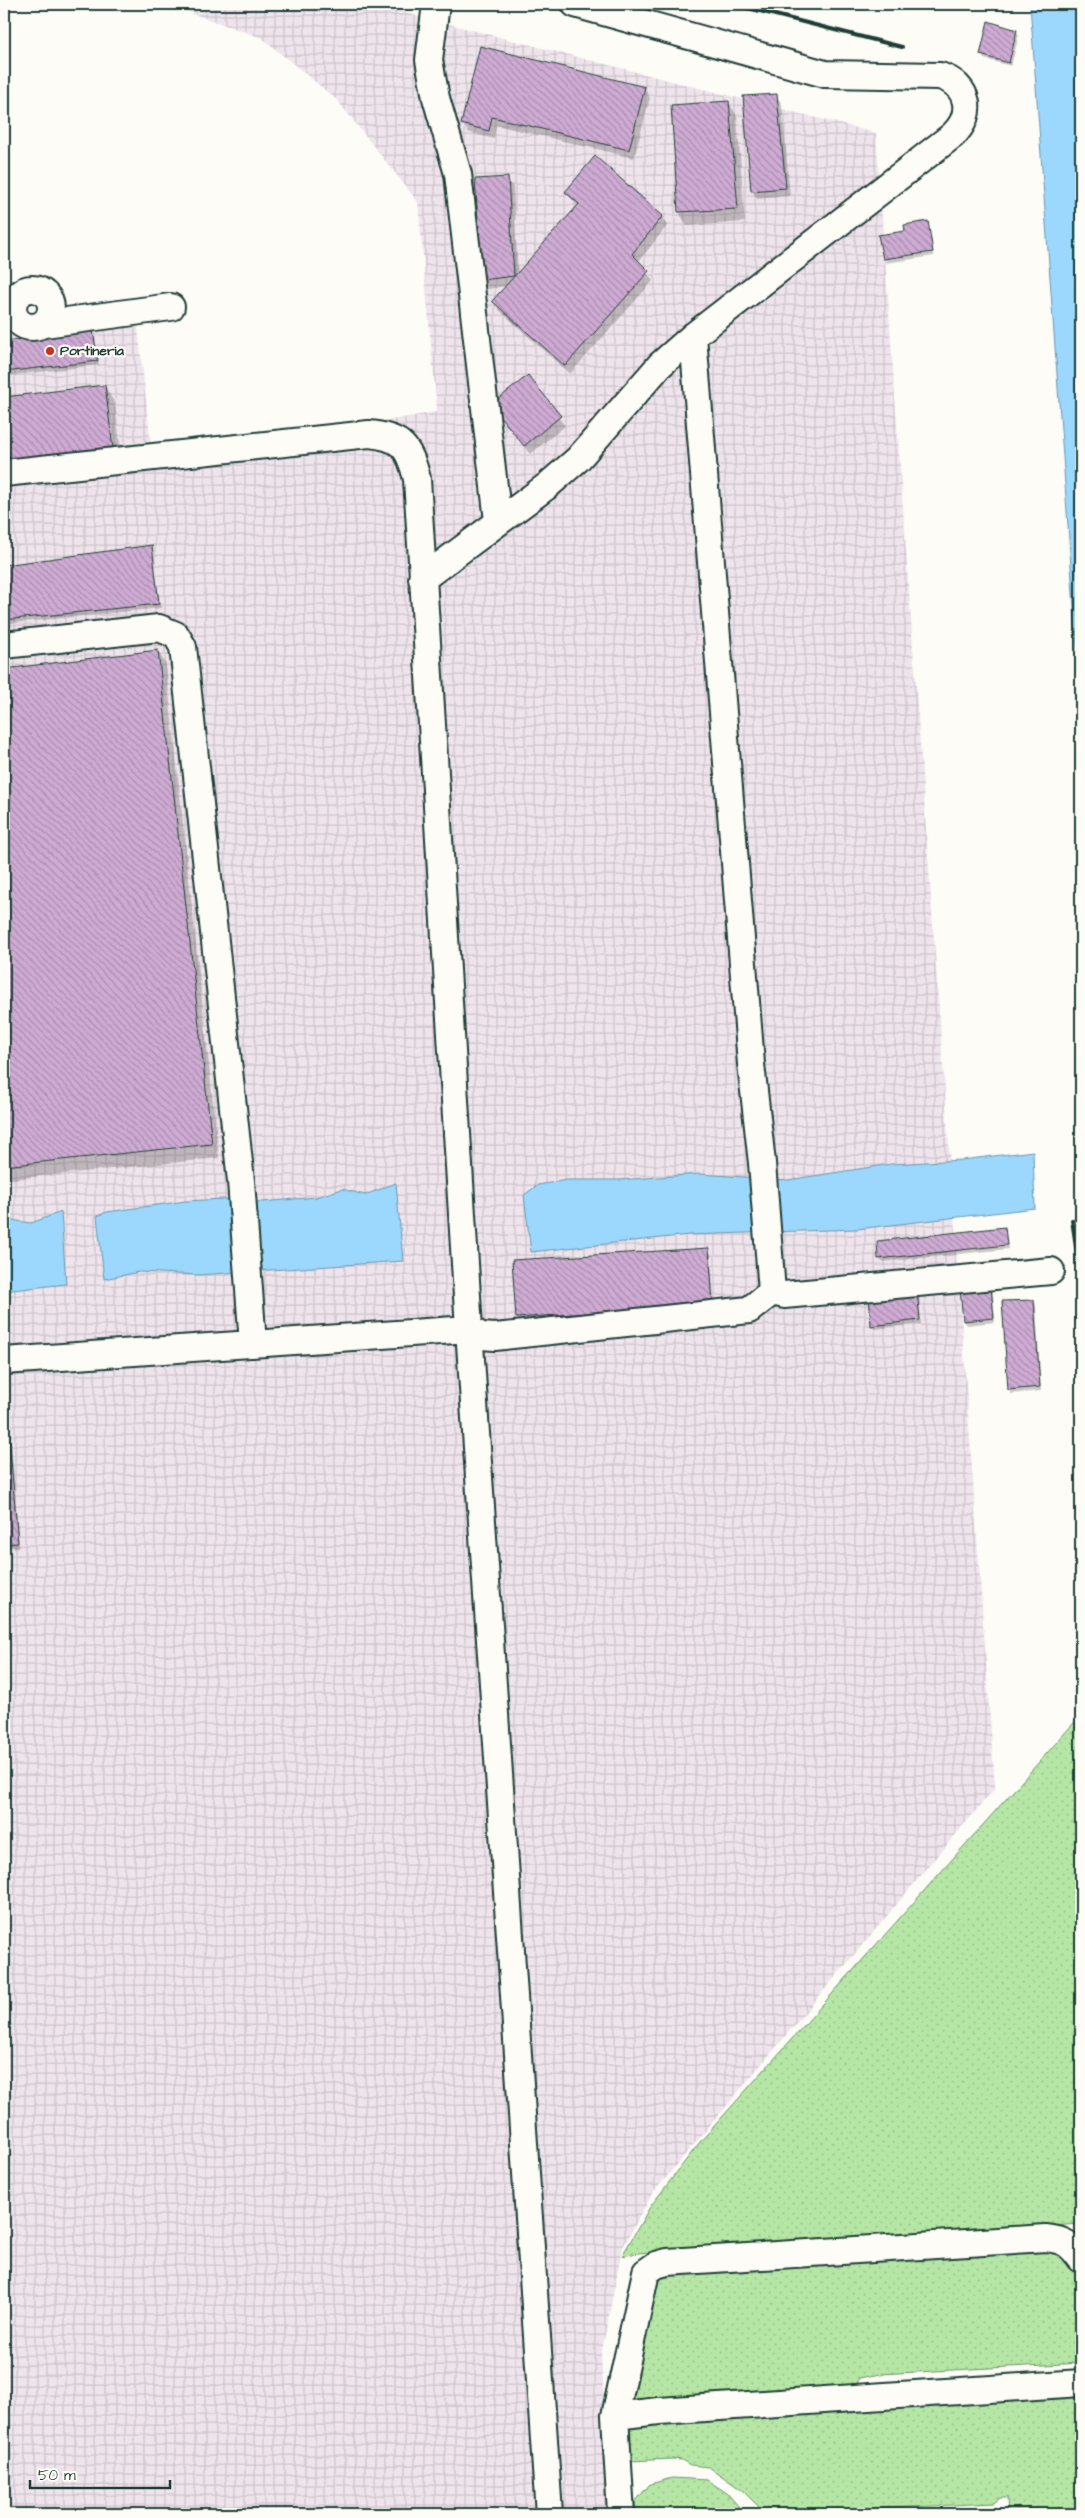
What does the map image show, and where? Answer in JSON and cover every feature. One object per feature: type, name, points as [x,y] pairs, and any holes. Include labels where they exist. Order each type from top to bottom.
[{"type":"lane","points":[[436,4],[429,60],[436,98],[458,174],[498,521]]},
{"type":"lane","points":[[422,579],[547,486],[578,459],[660,366],[693,336],[953,135],[962,126],[966,118],[964,96],[958,86],[950,79],[940,76],[825,74],[575,4]]},
{"type":"lane","points":[[24,319],[80,317],[171,307]]},
{"type":"lane","points":[[693,336],[750,1054],[762,1163],[772,1292]]},
{"type":"lane","points":[[4,473],[369,434],[390,437],[409,452],[417,479],[469,1329],[549,2514]]},
{"type":"lane","points":[[4,645],[159,628],[176,635],[183,647],[241,1182],[253,1344]]},
{"type":"lane","points":[[772,1292],[784,1295],[1051,1271]]},
{"type":"lane","points":[[4,1361],[469,1329],[481,1336],[495,1337],[750,1310],[772,1292]]},
{"type":"lane","points":[[621,2514],[615,2416],[646,2272],[656,2264],[1046,2238],[1057,2239],[1071,2245],[1081,2259]]},
{"type":"lane","points":[[615,2416],[659,2410],[1081,2383]]},
{"type":"shaded area","points":[[165,4],[370,4],[876,133],[995,1788],[652,2194],[622,2249],[601,2356],[612,2514],[4,2514],[4,337],[137,319],[151,445],[391,420],[436,412],[437,409],[418,202],[337,100],[262,38]]},
{"type":"green space","points":[[1081,1715],[1081,2224],[638,2253],[622,2256],[650,2207],[700,2142]]},
{"type":"green space","points":[[1049,2245],[1074,2262],[1081,2280],[1081,2363],[880,2374],[859,2378],[857,2385],[627,2408],[656,2273]]},
{"type":"green space","points":[[1081,2389],[1081,2514],[1008,2514],[1007,2498],[1000,2498],[994,2503],[766,2514],[743,2491],[709,2467],[690,2465],[682,2460],[672,2459],[630,2461],[628,2427],[634,2422]]},
{"type":"green space","points":[[672,2478],[707,2480],[727,2493],[745,2514],[636,2514],[635,2502],[650,2484]]},
{"type":"water","points":[[1030,4],[1081,4],[1081,704]]},
{"type":"water","points":[[1033,1151],[1035,1208],[857,1229],[689,1235],[531,1252],[524,1195],[538,1185],[567,1180],[619,1180],[700,1174],[788,1180],[891,1164],[962,1160]]},
{"type":"water","points":[[396,1183],[403,1261],[198,1275],[139,1272],[104,1279],[97,1216],[107,1212],[186,1201],[223,1199],[263,1202],[316,1197],[342,1189],[365,1195]]},
{"type":"water","points":[[61,1212],[66,1284],[4,1291],[4,1219],[31,1223]]},
{"type":"building","points":[[988,21],[1017,30],[1009,63],[980,55]]},
{"type":"building","points":[[480,46],[645,87],[629,150],[492,117],[489,131],[461,124]]},
{"type":"building","points":[[777,94],[786,188],[751,191],[743,96]]},
{"type":"building","points":[[729,101],[738,209],[678,212],[671,105]]},
{"type":"building","points":[[595,156],[663,216],[632,254],[649,271],[565,366],[492,301],[579,204],[565,192]]},
{"type":"building","points":[[508,177],[514,276],[482,280],[475,179]]},
{"type":"building","points":[[928,221],[933,252],[883,259],[878,235],[905,231],[904,225]]},
{"type":"building","name":"Portineria","points":[[93,331],[98,361],[4,372],[4,341]]},
{"type":"building","points":[[528,375],[561,416],[524,446],[491,405]]},
{"type":"building","points":[[105,385],[113,449],[4,462],[4,397]]},
{"type":"building","points":[[152,545],[159,604],[4,620],[4,565]]},
{"type":"building","points":[[158,650],[212,1144],[4,1166],[4,669]]},
{"type":"building","points":[[1005,1227],[1007,1245],[878,1259],[877,1241]]},
{"type":"building","points":[[709,1248],[713,1304],[516,1318],[512,1260]]},
{"type":"building","points":[[991,1287],[994,1318],[963,1321],[960,1290]]},
{"type":"building","points":[[917,1290],[920,1320],[871,1326],[869,1294]]},
{"type":"building","points":[[1034,1300],[1040,1387],[1008,1390],[1002,1301]]},
{"type":"building","points":[[4,1424],[8,1424],[18,1543],[4,1544]]},
{"type":"railway","points":[[732,4],[902,47]]},
{"type":"railway","points":[[942,4],[957,7]]},
{"type":"railway","points":[[1072,1220],[1081,1280]]},
{"type":"place","name":"Portineria","points":[[50,351]]}]
